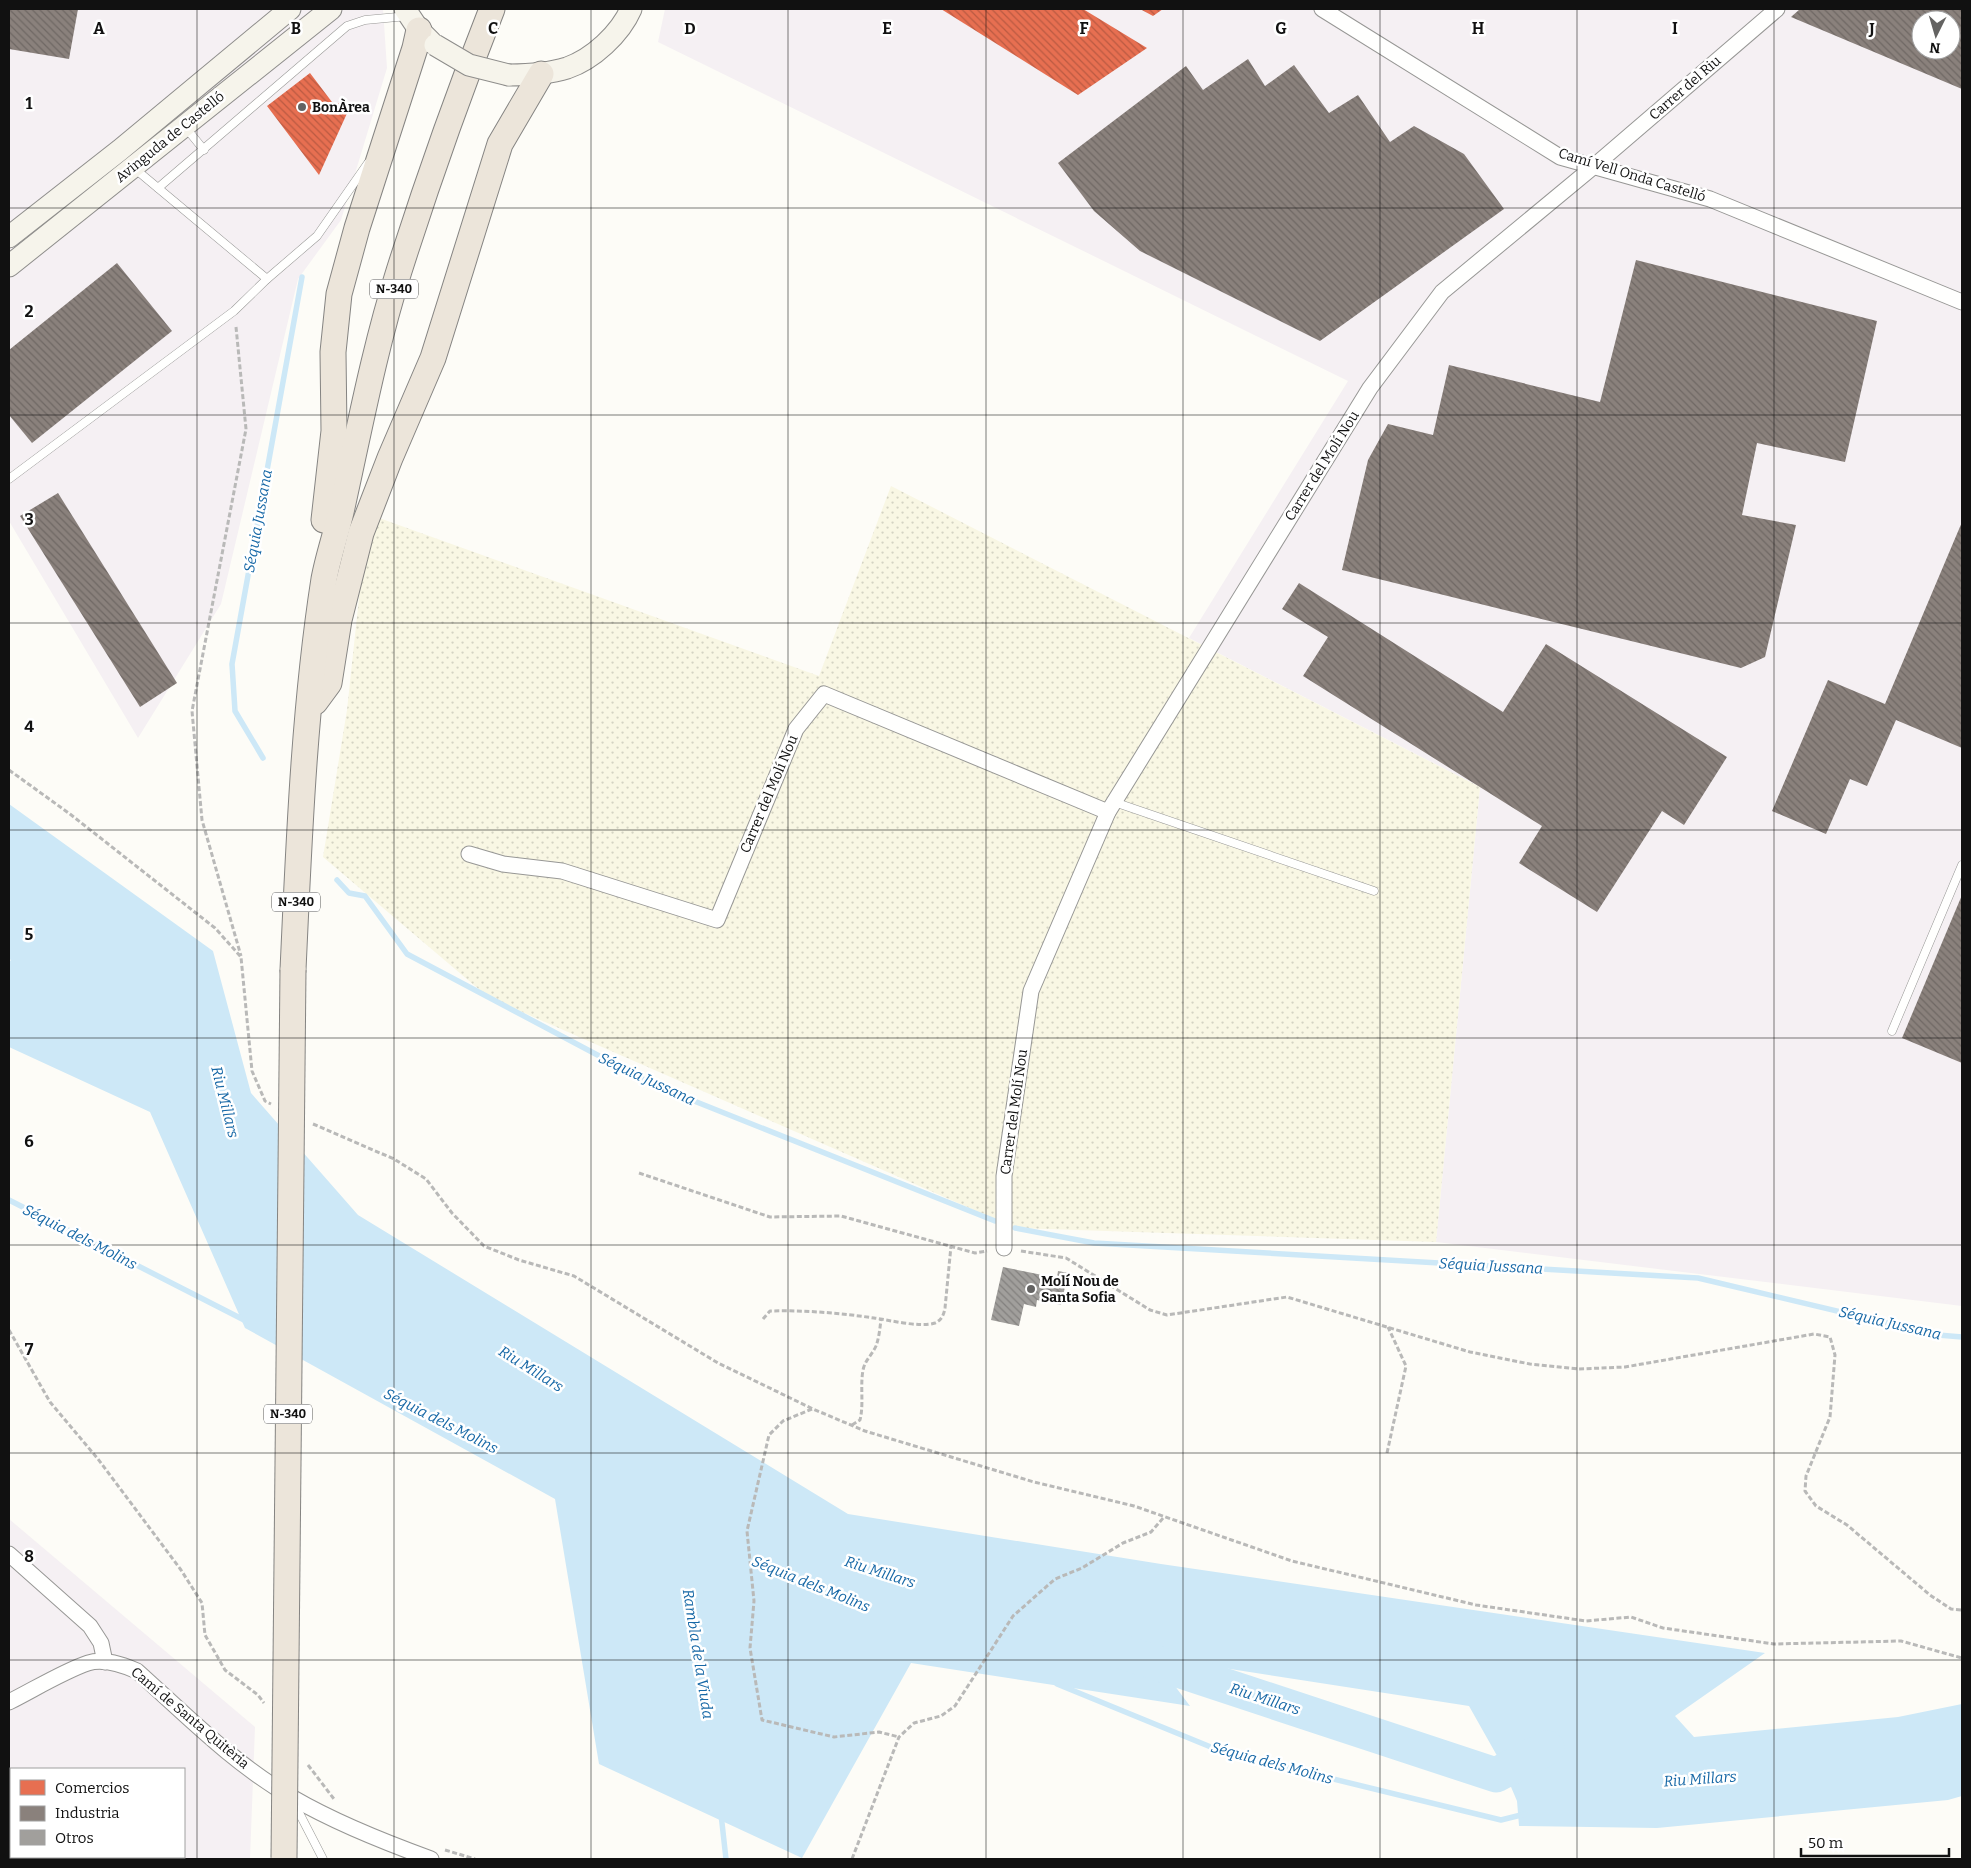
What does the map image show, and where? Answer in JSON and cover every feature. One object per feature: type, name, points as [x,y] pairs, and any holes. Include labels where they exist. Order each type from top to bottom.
[{"type":"highway","name":"N-340","points":[[284,1859],[293,970],[299,835],[309,710],[324,577],[341,513],[357,431],[398,272],[468,70],[492,9]]},
{"type":"highway","points":[[324,577],[321,534],[334,431],[334,352],[339,294],[357,228],[415,48],[417,25]]},
{"type":"highway","points":[[309,710],[329,683],[338,620],[361,533],[390,458],[433,358],[500,144],[540,74]]},
{"type":"main road","name":"Avinguda de Castelló","points":[[9,237],[120,150],[290,9]]},
{"type":"main road","name":"Avinguda de Castelló","points":[[9,266],[331,9]]},
{"type":"main road","points":[[417,25],[469,65],[509,75],[540,74],[568,68],[588,56],[613,37],[631,9]]},
{"type":"street","name":"Camí Vell Onda Castelló","points":[[1322,9],[1560,157],[1710,198],[1962,302]]},
{"type":"street","name":"Carrer del Riu","points":[[1593,167],[1777,9]]},
{"type":"street","name":"Carrer del Molí Nou","points":[[1004,1248],[1004,1176],[1031,991],[1111,807],[1370,388],[1442,292],[1593,167]]},
{"type":"street","name":"Carrer del Molí Nou","points":[[469,854],[503,864],[562,870],[717,920],[796,729],[824,694],[1111,807]]},
{"type":"street","points":[[9,1554],[90,1626],[100,1643],[105,1662],[90,1662],[9,1702]]},
{"type":"street","name":"Camí de Santa Quitèria","points":[[105,1662],[117,1663],[137,1672],[231,1755],[292,1798],[359,1832],[431,1859]]},
{"type":"lane","points":[[158,188],[347,26],[365,20],[417,25]]},
{"type":"lane","points":[[184,126],[204,150]]},
{"type":"lane","points":[[9,479],[234,311],[267,279],[317,236],[386,137]]},
{"type":"lane","points":[[134,168],[267,279]]},
{"type":"lane","points":[[1111,807],[1374,891]]},
{"type":"lane","points":[[1892,1031],[1962,865]]},
{"type":"lane","points":[[292,1798],[323,1859]]},
{"type":"path","points":[[234,311],[246,429],[192,711],[202,820],[241,957],[252,1071],[265,1102],[274,1106]]},
{"type":"path","points":[[9,770],[70,814],[215,928],[241,957]]},
{"type":"path","points":[[308,1122],[394,1159],[426,1178],[452,1212],[484,1246],[519,1260],[574,1276],[718,1363],[812,1409],[851,1425],[1025,1480],[1086,1493],[1164,1517],[1292,1561],[1476,1605],[1586,1621],[1631,1616],[1663,1628],[1774,1644],[1901,1642],[1962,1658]]},
{"type":"path","points":[[639,1173],[770,1218],[840,1216],[975,1253],[1004,1248],[1066,1258],[1150,1310],[1167,1315],[1287,1297],[1470,1352],[1530,1364],[1579,1369],[1625,1367],[1814,1334],[1830,1337],[1836,1355],[1830,1418],[1806,1476],[1805,1491],[1816,1506],[1847,1525],[1930,1595],[1951,1609],[1962,1610]]},
{"type":"path","points":[[763,1318],[770,1311],[781,1310],[900,1322],[935,1323],[943,1317],[947,1295],[951,1246]]},
{"type":"path","points":[[851,1425],[860,1420],[863,1369],[869,1355],[875,1348],[881,1319]]},
{"type":"path","points":[[1387,1453],[1406,1366],[1388,1327]]},
{"type":"path","points":[[9,1330],[50,1402],[121,1489],[181,1570],[202,1603],[204,1635],[226,1670],[258,1695],[269,1710]]},
{"type":"path","points":[[812,1409],[783,1421],[769,1436],[747,1531],[754,1601],[750,1648],[762,1720],[834,1737],[879,1732],[899,1738]]},
{"type":"path","points":[[852,1859],[899,1738],[914,1723],[941,1716],[955,1706],[1013,1616],[1055,1579],[1082,1568],[1124,1543],[1151,1532],[1164,1517]]},
{"type":"path","points":[[306,1763],[339,1805]]},
{"type":"shaded area","points":[[9,9],[383,9],[387,68],[341,220],[298,279],[221,604],[138,738],[9,521]]},
{"type":"shaded area","points":[[665,9],[1962,9],[1962,1306],[1436,1242],[1480,787],[1189,638],[1348,381],[658,42]]},
{"type":"shaded area","points":[[891,486],[1480,787],[1436,1242],[1015,1228],[488,997],[323,857],[347,710],[368,514],[819,676]]},
{"type":"shaded area","points":[[9,1519],[255,1727],[250,1859],[9,1859]]},
{"type":"water","points":[[9,804],[213,951],[251,1093],[358,1215],[848,1514],[1161,1564],[1765,1653],[1675,1716],[1694,1737],[1898,1717],[1962,1704],[1962,1796],[1948,1800],[1657,1828],[1519,1826],[1517,1801],[1500,1761],[1469,1706],[1153,1657],[1190,1706],[911,1663],[802,1858],[599,1764],[555,1499],[245,1328],[150,1112],[9,1047],[9,962],[11,960],[9,959]]},
{"type":"building: Comercios","points":[[941,9],[1083,9],[1147,48],[1078,95]]},
{"type":"building: Comercios","points":[[1140,9],[1163,9],[1153,16]]},
{"type":"building: Comercios","points":[[310,73],[335,106],[342,101],[349,109],[319,175],[267,106]]},
{"type":"building: Industria","points":[[9,9],[78,9],[69,59],[9,49]]},
{"type":"building: Industria","points":[[1800,9],[1962,9],[1962,89],[1791,17]]},
{"type":"building: Industria","points":[[1248,59],[1265,86],[1294,65],[1329,113],[1358,95],[1390,142],[1414,126],[1464,154],[1504,209],[1320,341],[1140,251],[1094,211],[1058,163],[1186,66],[1203,90]]},
{"type":"building: Industria","points":[[1636,260],[1877,321],[1845,462],[1757,443],[1742,515],[1796,525],[1765,657],[1741,668],[1342,570],[1368,460],[1388,424],[1433,435],[1449,365],[1600,402]]},
{"type":"building: Industria","points":[[117,263],[172,331],[32,443],[9,415],[9,350]]},
{"type":"building: Industria","points":[[58,493],[177,683],[140,707],[20,516]]},
{"type":"building: Industria","points":[[1962,522],[1962,748],[1896,720],[1867,786],[1850,779],[1826,834],[1772,811],[1828,680],[1885,704]]},
{"type":"building: Industria","points":[[1299,583],[1503,712],[1546,644],[1727,757],[1684,825],[1662,811],[1597,912],[1519,863],[1542,826],[1303,676],[1328,637],[1282,609]]},
{"type":"building: Industria","points":[[1962,895],[1962,1063],[1902,1038]]},
{"type":"building: Otros","name":"Molí Nou de Santa Sofia","points":[[1003,1267],[1057,1278],[1058,1271],[1068,1273],[1061,1305],[1037,1300],[1036,1307],[1024,1304],[1019,1326],[991,1320]]},
{"type":"waterway","name":"Séquia Jussana","points":[[263,758],[235,711],[232,664],[302,277]]},
{"type":"waterway","name":"Séquia Jussana","points":[[337,880],[349,893],[365,896],[407,954],[654,1085],[995,1221]]},
{"type":"waterway","name":"Séquia dels Molins","points":[[9,1200],[248,1322]]},
{"type":"waterway","name":"Séquia Jussana","points":[[1015,1228],[1094,1243],[1698,1278],[1938,1335],[1962,1337]]},
{"type":"waterway","name":"Riu Millars","points":[[1111,1648],[1496,1775],[1547,1748]]},
{"type":"waterway","name":"Séquia dels Molins","points":[[1057,1684],[1223,1752],[1501,1820],[1525,1814]]},
{"type":"waterway","name":"Rambla de la Viuda","points":[[721,1814],[726,1859]]},
{"type":"place","name":"BonÀrea","points":[[302,107]]},
{"type":"place","name":"Molí Nou de Santa Sofia","points":[[1031,1289]]}]
